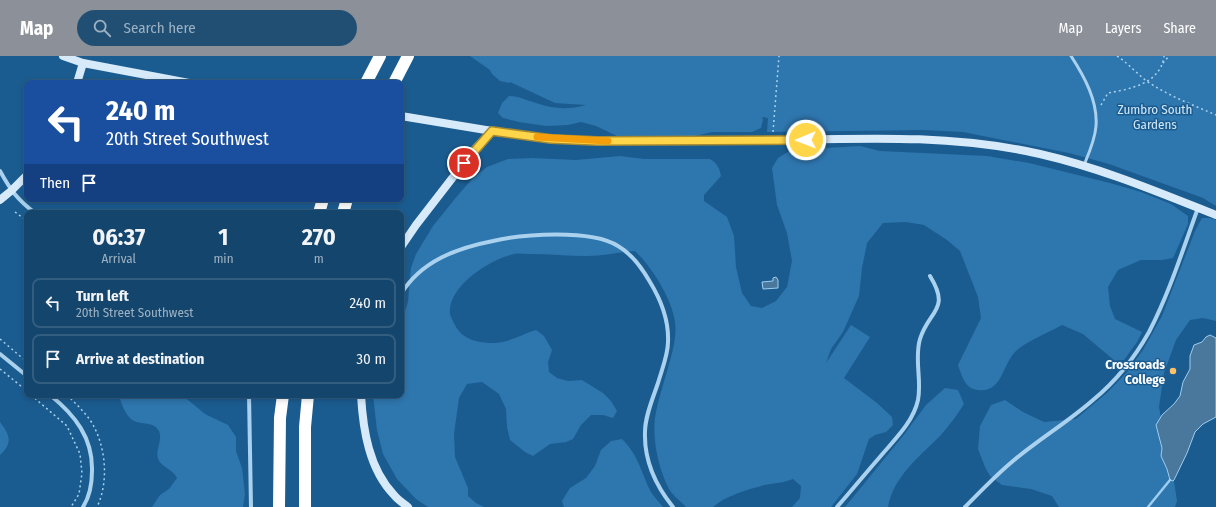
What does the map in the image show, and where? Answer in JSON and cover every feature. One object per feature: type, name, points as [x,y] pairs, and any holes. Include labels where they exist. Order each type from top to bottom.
[{"type":"highway","points":[[368,80],[380,56]]},
{"type":"highway","points":[[396,80],[408,56]]},
{"type":"highway","points":[[279,507],[280,418],[283,398]]},
{"type":"highway","points":[[305,507],[305,427],[308,398]]},
{"type":"street","points":[[63,56],[83,63],[173,80]]},
{"type":"street","points":[[78,80],[83,63]]},
{"type":"street","points":[[404,117],[551,139],[597,141],[881,138],[954,140],[1038,153],[1084,165],[1216,215]]},
{"type":"street","points":[[404,243],[474,150],[492,131]]},
{"type":"street","points":[[0,171],[11,191],[31,210]]},
{"type":"street","points":[[0,200],[24,178]]},
{"type":"street","points":[[965,507],[983,488],[1014,460],[1093,400],[1112,382],[1130,359],[1148,334],[1158,313],[1198,208]]},
{"type":"street","points":[[404,290],[416,274],[451,252],[468,246],[503,239],[543,234],[582,236],[604,240],[617,245],[626,251],[634,259],[656,292],[665,313],[668,328],[666,357],[648,412],[645,432],[646,454],[652,474],[663,494],[673,507]]},
{"type":"street","points":[[837,507],[899,434],[912,416],[918,400],[919,384],[917,350],[920,338],[936,310],[940,297],[930,276]]},
{"type":"street","points":[[0,354],[24,374]]},
{"type":"street","points":[[53,398],[75,418],[82,428],[89,445],[92,457],[92,481],[88,499],[84,507]]},
{"type":"street","points":[[249,398],[251,507]]},
{"type":"street","points":[[362,398],[365,436],[372,459],[381,478],[390,490],[408,507]]},
{"type":"lane","points":[[1071,56],[1088,88],[1096,114],[1096,126],[1093,142],[1084,165]]},
{"type":"path","points":[[773,140],[779,56]]},
{"type":"path","points":[[1117,56],[1147,81],[1172,96],[1216,115]]},
{"type":"path","points":[[1101,105],[1108,93],[1127,90],[1156,75],[1161,70],[1164,56]]},
{"type":"path","points":[[1163,63],[1170,56]]},
{"type":"path","points":[[15,212],[24,219]]},
{"type":"path","points":[[0,339],[24,359]]},
{"type":"path","points":[[0,369],[24,389]]},
{"type":"path","points":[[34,398],[67,426],[80,454],[82,473],[80,494],[72,507]]},
{"type":"green space","name":"Zumbro South Gardens","points":[[470,56],[1216,56],[1216,206],[1203,198],[1109,164],[1069,153],[963,132],[924,130],[767,132],[768,118],[762,117],[763,120],[761,128],[752,132],[712,132],[695,136],[677,137],[617,136],[596,126],[581,122],[568,125],[546,126],[519,122],[503,118],[498,113],[502,103],[509,96],[519,97],[555,108],[573,108],[586,105],[555,103],[510,82],[500,81],[492,74],[490,70]]},
{"type":"green space","points":[[860,146],[880,151],[987,156],[1029,163],[1141,192],[1171,204],[1188,216],[1188,224],[1173,258],[1162,260],[1141,260],[1118,270],[1108,287],[1110,306],[1115,319],[1142,332],[1137,342],[1124,360],[1115,361],[1083,334],[1062,325],[1021,347],[1011,357],[1001,376],[993,387],[986,390],[978,390],[967,385],[958,365],[981,318],[978,297],[960,251],[947,240],[924,225],[906,222],[883,223],[867,243],[862,268],[859,296],[843,332],[831,349],[826,363],[851,325],[870,337],[844,378],[877,403],[892,417],[893,425],[886,432],[875,435],[869,439],[857,474],[831,507],[792,507],[800,498],[801,486],[793,479],[745,491],[724,499],[713,507],[686,507],[669,489],[656,451],[654,431],[656,412],[675,339],[675,322],[670,303],[654,274],[635,251],[587,256],[514,254],[483,268],[472,275],[463,284],[451,304],[450,314],[458,330],[471,340],[499,343],[536,330],[544,336],[552,350],[548,362],[549,372],[557,378],[568,381],[582,380],[603,393],[611,401],[617,411],[613,418],[603,415],[591,415],[581,425],[573,439],[566,442],[550,444],[533,456],[525,452],[510,440],[507,427],[506,409],[499,394],[482,382],[467,384],[459,398],[454,434],[455,457],[468,488],[468,496],[476,503],[484,507],[428,507],[416,499],[397,479],[383,454],[377,430],[373,398],[404,398],[404,314],[408,302],[411,268],[416,254],[433,226],[473,178],[487,167],[508,159],[532,158],[576,160],[620,156],[644,159],[710,159],[718,166],[721,176],[704,195],[704,201],[727,217],[734,236],[736,267],[742,293],[751,306],[762,308],[776,301],[787,287],[792,261],[787,233],[777,205],[772,168],[778,158],[791,150]]},
{"type":"green space","name":"Crossroads College","points":[[1202,218],[1216,220],[1216,321],[1203,318],[1190,320],[1176,340],[1164,373],[1159,407],[1165,441],[1172,468],[1177,501],[1175,507],[1059,507],[1052,496],[1031,489],[1002,485],[990,476],[978,449],[980,426],[991,405],[1005,400],[1023,412],[1044,422],[1076,419],[1108,392],[1127,372],[1143,350],[1162,316],[1195,231]]},
{"type":"green space","points":[[945,388],[958,390],[964,404],[940,436],[916,459],[901,477],[895,486],[888,507],[845,507],[903,436],[926,405]]},
{"type":"green space","points":[[120,398],[186,398],[205,414],[228,425],[236,437],[236,451],[242,468],[245,494],[243,507],[152,507],[160,495],[169,489],[177,478],[173,472],[158,459],[157,452],[160,438],[159,431],[153,425],[131,419],[122,405]]},
{"type":"green space","points":[[0,422],[9,439],[7,447],[0,455]]},
{"type":"green space","points":[[622,439],[628,445],[636,458],[651,492],[663,507],[564,507],[562,501],[570,488],[586,478],[595,466],[601,450],[611,441]]},
{"type":"shaded area","points":[[776,277],[778,280],[778,288],[763,289],[762,282],[773,281],[773,278]]},
{"type":"shaded area","points":[[1210,335],[1216,338],[1216,417],[1203,424],[1195,432],[1187,453],[1173,481],[1170,480],[1161,456],[1162,448],[1156,425],[1162,415],[1180,396],[1183,382],[1190,369],[1190,356],[1194,345],[1202,342]]},
{"type":"waterway","points":[[1148,507],[1170,480]]},
{"type":"slow traffic","points":[[537,137],[551,139],[608,141]]},
{"type":"place","name":"Crossroads College","points":[[1173,371]]},
{"type":"route","points":[[464,163],[492,131],[551,139],[597,141],[806,140]]}]
